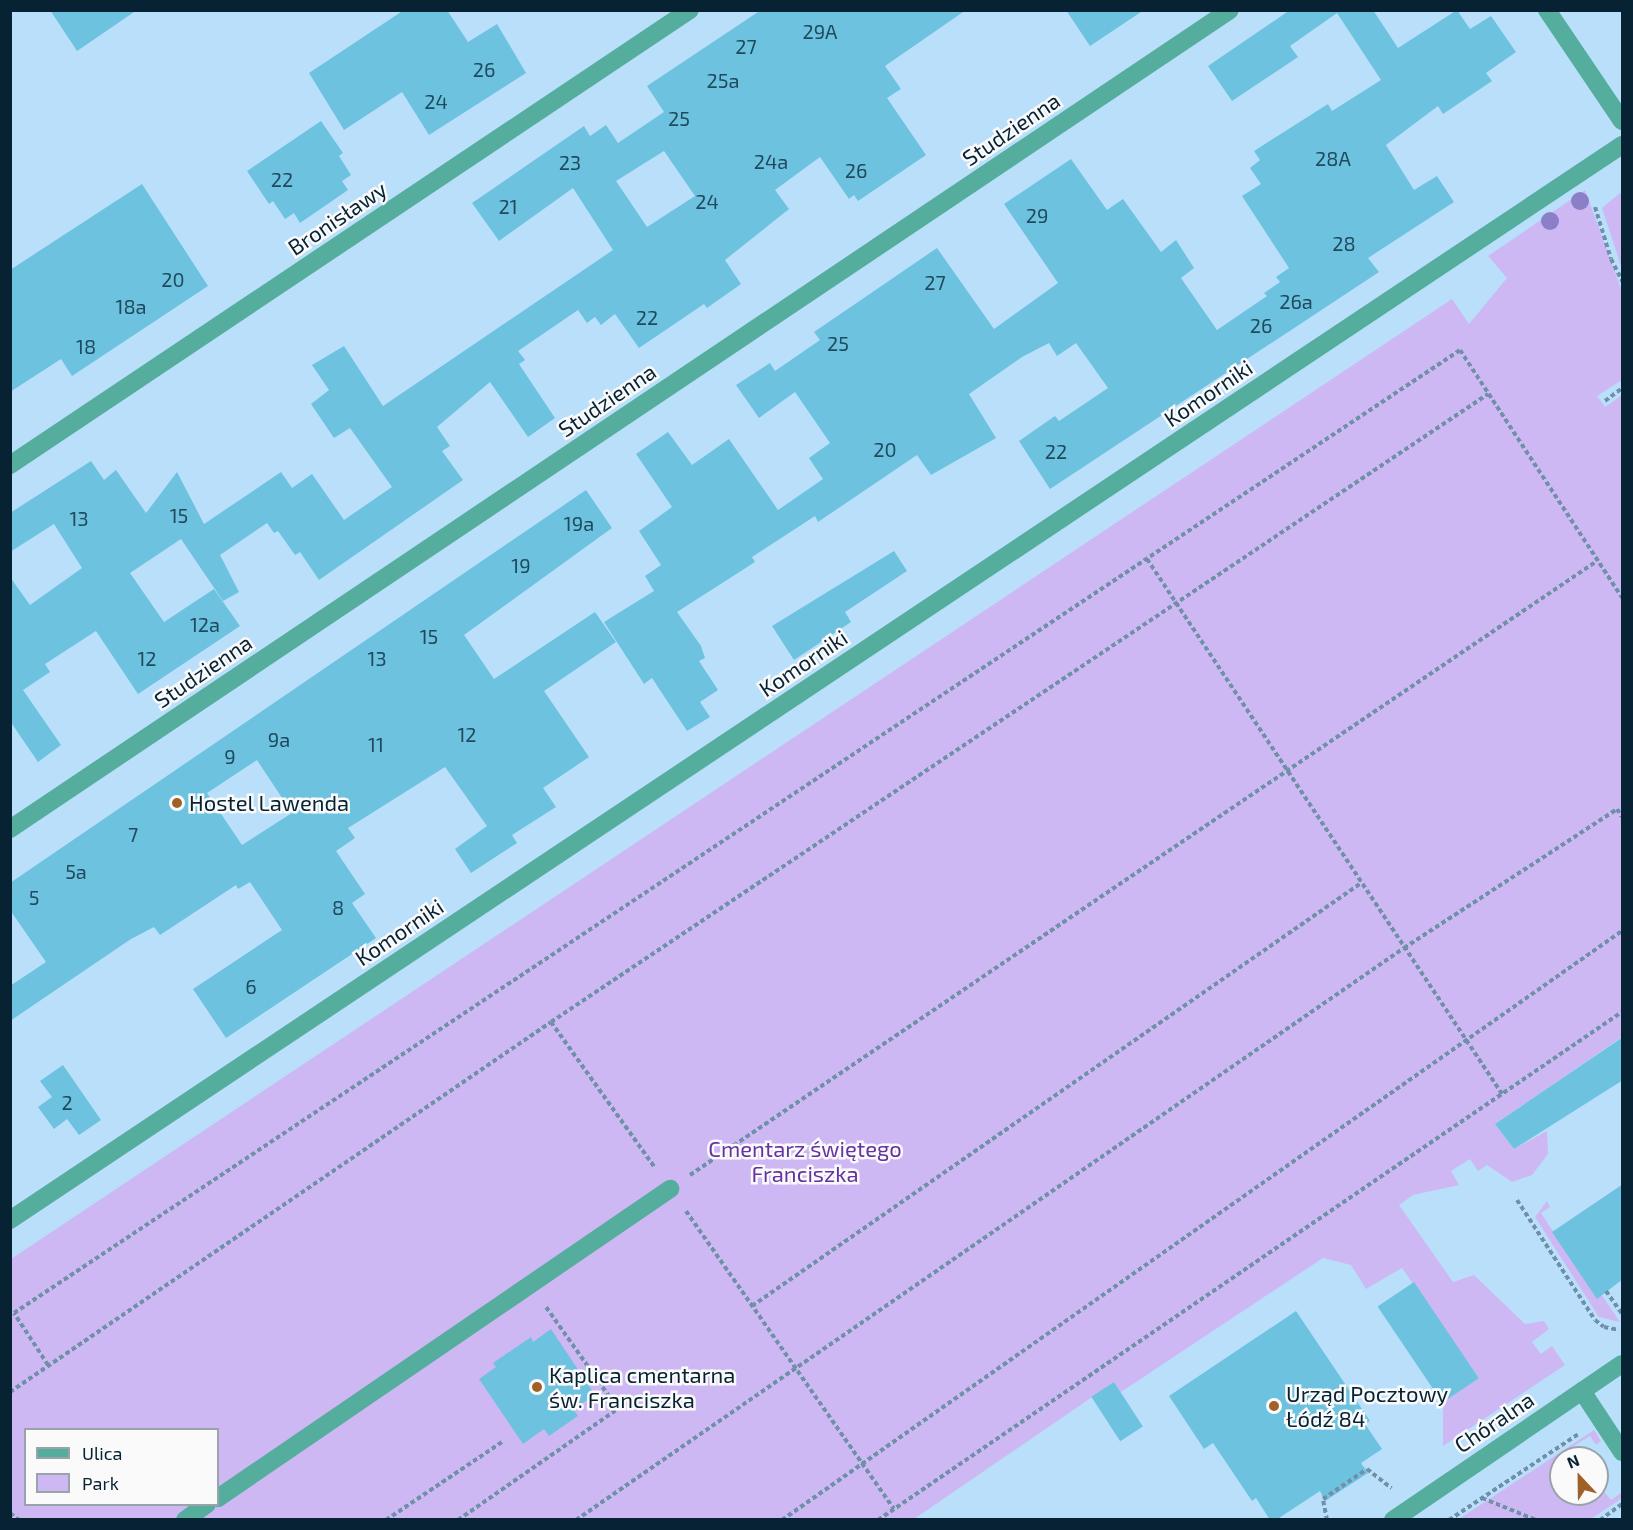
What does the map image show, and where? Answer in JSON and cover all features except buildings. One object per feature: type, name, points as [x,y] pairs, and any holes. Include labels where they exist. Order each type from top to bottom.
[{"type":"street","name":"Bronisławy","points":[[10,465],[690,10]]},
{"type":"street","name":"Studzienna","points":[[10,829],[1230,10]]},
{"type":"street","points":[[1548,10],[1623,121]]},
{"type":"street","name":"Komorniki","points":[[10,1220],[1623,145]]},
{"type":"street","points":[[219,1496],[670,1189]]},
{"type":"street","name":"Chóralna","points":[[1393,1520],[1623,1364]]},
{"type":"street","points":[[1582,1391],[1623,1452]]},
{"type":"street","points":[[185,1520],[204,1506]]},
{"type":"path","points":[[1595,207],[1611,259],[1623,281]]},
{"type":"path","points":[[48,1365],[14,1313],[1460,350],[1623,598]]},
{"type":"path","points":[[1605,401],[1623,388]]},
{"type":"path","points":[[10,1392],[551,1022],[1488,394]]},
{"type":"path","points":[[1147,559],[1502,1094]]},
{"type":"path","points":[[670,1189],[1286,769],[1597,561]]},
{"type":"path","points":[[576,1520],[1404,948],[1617,809],[1623,817]]},
{"type":"path","points":[[752,1306],[1361,883]]},
{"type":"path","points":[[782,1520],[1623,931]]},
{"type":"path","points":[[878,1520],[1623,1012]]},
{"type":"path","points":[[551,1022],[894,1509]]},
{"type":"path","points":[[1517,1200],[1595,1320],[1604,1327],[1619,1330]]},
{"type":"path","points":[[458,1520],[618,1409],[530,1285]]},
{"type":"path","points":[[1606,1291],[1623,1314]]},
{"type":"path","points":[[1449,1520],[1600,1419]]},
{"type":"path","points":[[386,1520],[502,1442]]},
{"type":"path","points":[[1326,1520],[1323,1499],[1342,1479],[1367,1468],[1392,1488]]},
{"type":"path","points":[[1482,1497],[1536,1520]]},
{"type":"path","points":[[1600,1520],[1623,1504]]},
{"type":"path","points":[[10,1513],[19,1520]]},
{"type":"green space","name":"Cmentarz świętego Franciszka","points":[[1585,190],[1622,291],[1622,380],[1597,396],[1605,407],[1622,395],[1622,1037],[1495,1124],[1514,1149],[1547,1131],[1548,1154],[1532,1175],[1512,1182],[1487,1165],[1478,1171],[1470,1159],[1451,1171],[1459,1185],[1413,1195],[1399,1205],[1453,1282],[1474,1275],[1525,1324],[1544,1321],[1549,1329],[1532,1342],[1541,1354],[1552,1346],[1565,1365],[1443,1446],[1443,1402],[1479,1378],[1402,1268],[1366,1289],[1351,1265],[1323,1258],[1121,1392],[1114,1382],[914,1519],[11,1520],[11,1259],[1452,299],[1469,324],[1507,278],[1488,256]]},
{"type":"green space","points":[[1620,193],[1622,195],[1622,269],[1602,208]]},
{"type":"green space","points":[[1547,1201],[1550,1207],[1541,1213],[1596,1297],[1601,1294],[1620,1322],[1599,1317],[1535,1217]]},
{"type":"green space","points":[[1594,1430],[1601,1441],[1596,1445],[1590,1436],[1570,1446]]},
{"type":"green space","points":[[1549,1460],[1549,1506],[1609,1506],[1609,1498],[1611,1500],[1622,1492],[1622,1498],[1591,1519],[1459,1519]]},
{"type":"place","name":"Hostel Lawenda","points":[[177,803]]},
{"type":"place","name":"Kaplica cmentarna św. Franciszka","points":[[537,1387]]},
{"type":"place","name":"Urząd Pocztowy Łódź 84","points":[[1274,1406]]}]
